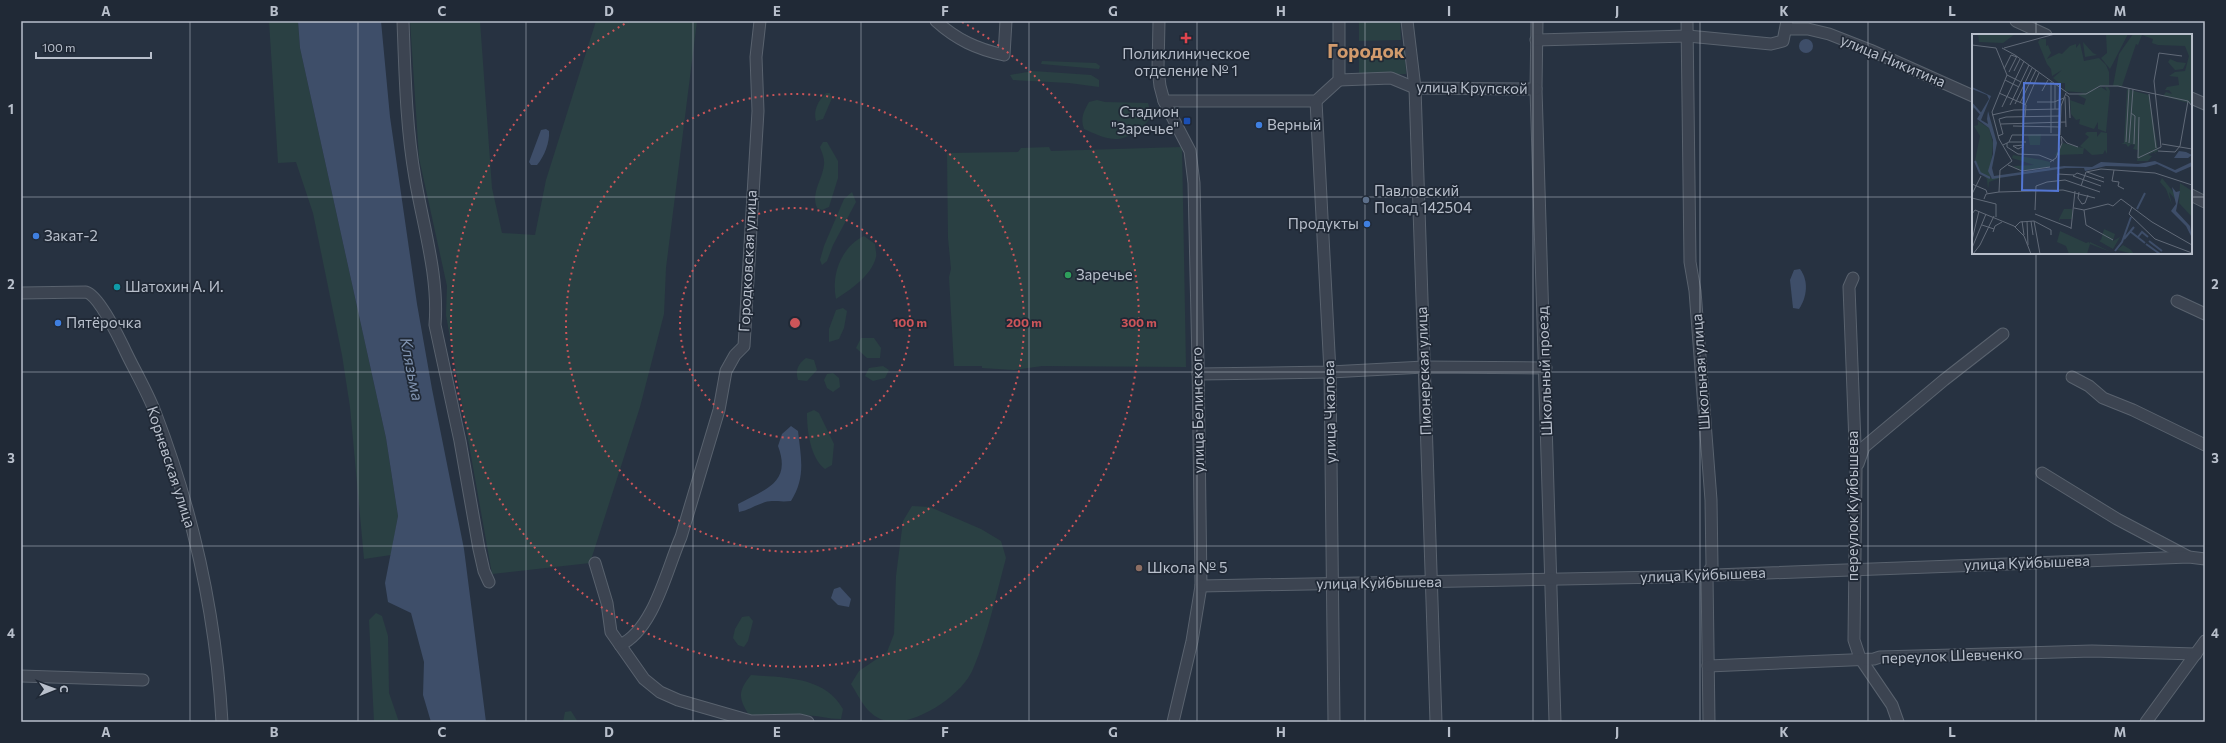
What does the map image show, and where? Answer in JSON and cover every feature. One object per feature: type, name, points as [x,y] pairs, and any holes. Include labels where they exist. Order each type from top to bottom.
[{"type":"street","points":[[403,21],[409,135],[416,184],[434,276],[436,308],[434,325],[460,441],[478,549],[484,571],[489,582]]},
{"type":"street","name":"Городковская улица","points":[[620,645],[635,635],[659,597],[672,555],[681,537],[719,410],[726,371],[735,355],[744,346],[758,111],[756,57],[760,21]]},
{"type":"street","points":[[937,21],[948,32],[979,49],[1004,55],[1006,21]]},
{"type":"street","name":"улица Белинского","points":[[1159,21],[1158,69],[1164,102],[1190,151],[1194,183],[1198,374],[1201,586],[1192,641],[1173,722]]},
{"type":"street","points":[[1164,102],[1316,101],[1339,80],[1339,21]]},
{"type":"street","name":"Пионерская улица","points":[[1407,21],[1415,88],[1436,722]]},
{"type":"street","name":"Школьный проезд","points":[[1537,21],[1536,89],[1546,368],[1555,722]]},
{"type":"street","name":"Школьная улица","points":[[1687,21],[1690,262],[1695,291],[1711,500],[1712,566],[1707,575],[1708,722]]},
{"type":"street","points":[[2016,21],[2044,34]]},
{"type":"street","points":[[1536,40],[1688,36],[1770,44],[1783,41],[1787,25]]},
{"type":"street","name":"улица Никитина","points":[[1787,25],[1829,34],[1870,50],[1972,96]]},
{"type":"street","name":"улица Крупской","points":[[1339,80],[1391,78],[1415,88],[1536,89]]},
{"type":"street","points":[[2192,98],[2205,104]]},
{"type":"street","name":"улица Чкалова","points":[[1316,101],[1330,372],[1334,722]]},
{"type":"street","points":[[2192,196],[2205,202]]},
{"type":"street","name":"переулок Куйбышева","points":[[1853,278],[1848,287],[1856,470],[1853,569],[1854,640],[1860,658],[1892,705],[1898,722]]},
{"type":"street","name":"Корневская улица","points":[[21,293],[86,292],[93,296],[115,330],[154,411],[187,510],[203,572],[208,599],[222,722]]},
{"type":"street","points":[[2177,301],[2205,314]]},
{"type":"street","points":[[1856,470],[1864,447],[1944,380],[2003,334]]},
{"type":"street","points":[[1198,374],[1330,372],[1424,367],[1546,368]]},
{"type":"street","points":[[2072,377],[2089,386],[2104,398],[2205,445]]},
{"type":"street","points":[[2042,473],[2117,519],[2189,557]]},
{"type":"street","name":"улица Куйбышева","points":[[1201,586],[1333,585],[1707,575],[2189,557],[2205,559]]},
{"type":"street","points":[[595,563],[607,603],[611,632],[644,679],[660,692],[678,700],[751,721],[800,720],[808,722]]},
{"type":"street","points":[[2146,722],[2205,641]]},
{"type":"street","name":"переулок Шевченко","points":[[1708,666],[1860,658],[2092,651],[2196,654]]},
{"type":"street","points":[[21,676],[143,680]]},
{"type":"green space","points":[[269,21],[298,21],[300,48],[386,438],[398,516],[391,555],[364,559],[350,407],[342,355],[313,213],[296,162],[278,163]]},
{"type":"green space","points":[[410,21],[480,21],[492,188],[502,233],[535,235],[546,180],[596,21],[697,21],[666,268],[664,314],[640,407],[590,563],[492,574],[446,315],[447,286],[419,158]]},
{"type":"green space","points":[[1359,21],[1400,21],[1401,40],[1359,41]]},
{"type":"green space","points":[[1405,48],[1406,74],[1359,75],[1359,49]]},
{"type":"green space","points":[[1042,61],[1096,63],[1100,66],[1099,69],[1041,64]]},
{"type":"green space","points":[[1033,71],[1091,75],[1099,80],[1099,87],[1069,83],[1013,80],[1010,75]]},
{"type":"green space","points":[[826,93],[830,93],[832,98],[823,119],[816,121],[815,113],[817,106]]},
{"type":"green space","points":[[1097,100],[1105,102],[1148,103],[1150,111],[1149,119],[1140,129],[1126,137],[1114,139],[1100,136],[1084,129],[1082,121],[1084,112],[1089,102]]},
{"type":"green space","points":[[823,142],[827,142],[838,161],[838,178],[829,207],[822,210],[817,208],[815,197],[824,165],[824,158],[820,147]]},
{"type":"green space","name":"Заречье","points":[[1049,147],[1051,151],[1182,147],[1186,367],[1042,366],[1014,370],[982,368],[982,366],[954,366],[949,277],[951,269],[948,238],[947,153],[1018,152],[1021,148]]},
{"type":"green space","points":[[852,192],[856,202],[833,245],[827,261],[822,265],[820,260],[824,246],[844,199]]},
{"type":"green space","points":[[864,236],[875,244],[876,256],[874,264],[860,281],[836,299],[835,281],[837,271],[844,254],[849,247]]},
{"type":"green space","points":[[843,308],[847,311],[844,328],[839,339],[829,342],[829,329],[836,310]]},
{"type":"green space","points":[[861,338],[874,338],[881,348],[880,358],[867,358],[856,348]]},
{"type":"green space","points":[[806,358],[814,360],[817,370],[807,381],[798,380],[798,368]]},
{"type":"green space","points":[[883,366],[889,370],[885,378],[873,381],[865,376],[869,368]]},
{"type":"green space","points":[[833,373],[839,378],[840,387],[833,392],[827,388],[824,380],[827,374]]},
{"type":"green space","points":[[814,410],[819,413],[834,444],[832,465],[825,469],[816,458],[810,443],[807,413]]},
{"type":"green space","points":[[912,506],[930,507],[981,529],[1001,541],[1006,558],[983,642],[973,669],[967,679],[948,699],[935,708],[907,720],[894,722],[883,720],[872,714],[864,705],[851,684],[859,671],[887,652],[894,634],[896,576],[903,521]]},
{"type":"green space","points":[[376,613],[382,616],[388,636],[389,693],[399,722],[374,722],[369,620]]},
{"type":"green space","points":[[749,616],[753,621],[748,641],[744,647],[738,645],[733,638],[735,629],[742,617]]},
{"type":"green space","points":[[751,675],[790,678],[825,690],[835,698],[843,709],[841,719],[808,715],[749,715],[741,699],[741,695],[744,686]]},
{"type":"green space","points":[[571,711],[578,722],[563,722],[565,712]]},
{"type":"water","name":"Клязьма","points":[[298,21],[381,21],[390,117],[417,304],[432,389],[464,549],[486,722],[431,722],[423,695],[424,662],[411,613],[388,602],[385,583],[398,516],[386,438],[300,48]]},
{"type":"water","points":[[1806,39],[1811,41],[1813,46],[1811,51],[1806,53],[1801,51],[1799,46],[1801,41]]},
{"type":"water","points":[[546,129],[549,131],[549,135],[544,154],[537,165],[531,165],[529,162],[541,130]]},
{"type":"water","points":[[1800,269],[1805,279],[1806,289],[1804,299],[1799,309],[1793,308],[1790,280],[1794,270]]},
{"type":"water","points":[[791,426],[798,431],[801,475],[796,492],[791,501],[768,501],[739,512],[738,504],[766,489],[779,477],[781,458],[778,446],[782,434]]},
{"type":"water","points":[[840,587],[851,599],[849,607],[838,605],[831,598],[834,589]]},
{"type":"place","name":"Поликлиническое отделение № 1","points":[[1186,38]]},
{"type":"place","name":"Стадион \"Заречье\"","points":[[1187,121]]},
{"type":"place","name":"Верный","points":[[1259,125]]},
{"type":"place","name":"Павловский Посад 142504","points":[[1366,200]]},
{"type":"place","name":"Продукты","points":[[1367,224]]},
{"type":"place","name":"Закат-2","points":[[36,236]]},
{"type":"place","name":"Заречье","points":[[1068,275]]},
{"type":"place","name":"Шатохин А. И.","points":[[117,287]]},
{"type":"place","name":"Пятёрочка","points":[[58,323]]},
{"type":"place","name":"Школа № 5","points":[[1139,568]]},
{"type":"district","name":"Городок","points":[[1366,51]]}]
